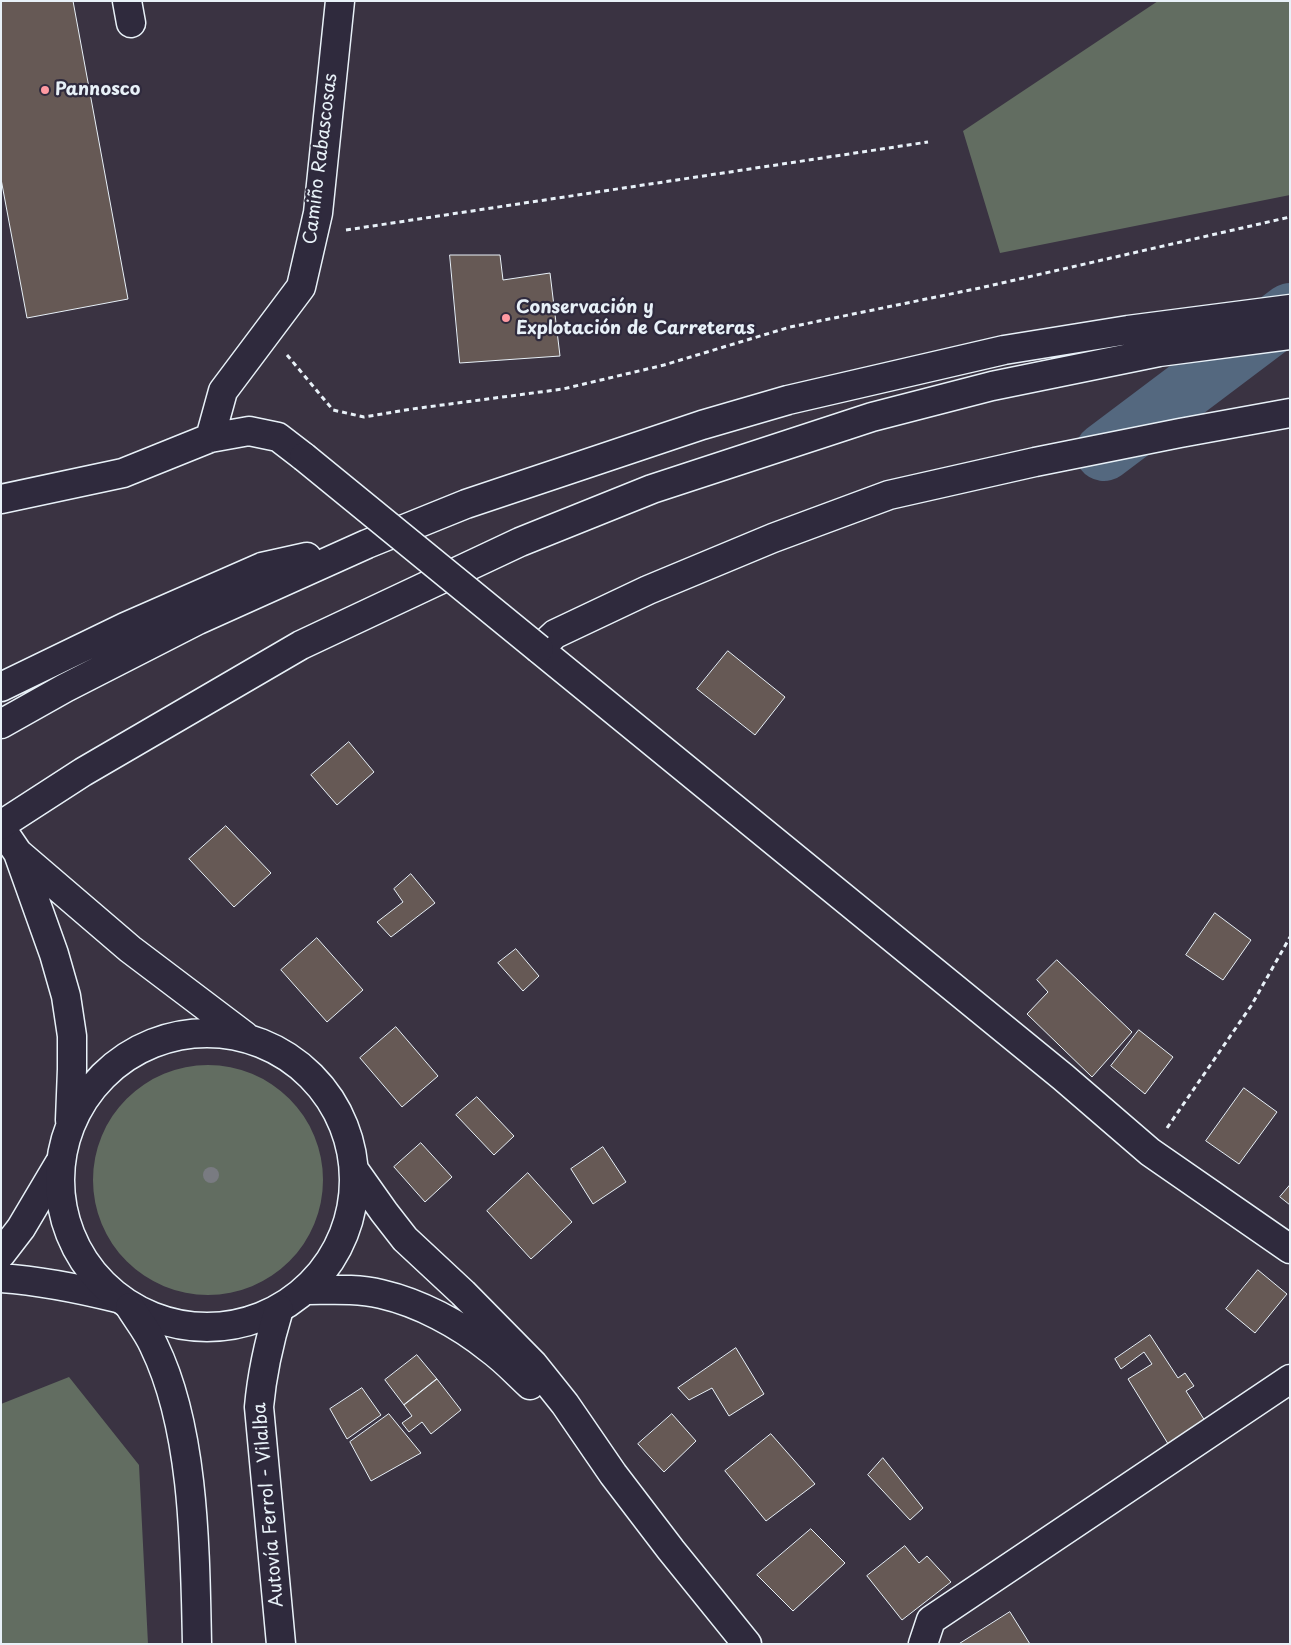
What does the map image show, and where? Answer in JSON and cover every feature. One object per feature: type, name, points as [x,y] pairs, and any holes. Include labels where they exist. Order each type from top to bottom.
[{"type":"main road","name":"Camiño Rabascosas","points":[[210,438],[222,390],[301,287],[319,204],[340,1]]},
{"type":"main road","points":[[1,724],[65,688],[198,620],[368,544],[466,504],[702,425],[788,400],[1004,350],[1128,330],[1290,309]]},
{"type":"main road","points":[[197,1644],[195,1557],[187,1470],[178,1418],[167,1378],[154,1345],[124,1303],[90,1271],[70,1239],[60,1202],[59,1164],[69,1124],[72,1069],[72,1036],[66,996],[54,954],[18,853],[1,827],[83,772],[301,645],[520,542],[652,489],[872,417],[992,386],[1159,352],[1290,335]]},
{"type":"main road","points":[[539,650],[555,634],[648,590],[773,538],[889,495],[1112,446],[1290,413]]},
{"type":"main road","points":[[1,499],[123,473],[210,438],[249,431],[278,437],[1055,1071],[1150,1152],[1290,1249]]},
{"type":"main road","points":[[1,687],[126,627],[262,567],[368,544]]},
{"type":"main road","points":[[1,1278],[70,1286],[124,1303],[166,1322],[204,1328],[243,1323],[279,1309],[305,1290],[335,1254],[352,1209],[355,1171],[349,1137],[332,1101],[307,1070],[278,1050],[246,1036],[130,949],[18,853]]},
{"type":"main road","points":[[69,1124],[91,1087],[123,1058],[161,1039],[203,1031],[246,1036]]},
{"type":"main road","points":[[1,1254],[21,1228],[59,1164]]},
{"type":"main road","points":[[355,1171],[405,1239],[463,1293],[533,1364],[565,1404],[613,1474],[670,1550],[747,1644]]},
{"type":"main road","points":[[305,1290],[345,1289],[380,1294],[416,1305],[452,1323],[491,1349],[534,1390],[613,1474]]},
{"type":"main road","name":"Autovía Ferrol - Vilalba","points":[[279,1309],[269,1341],[262,1376],[259,1408],[281,1644]]},
{"type":"main road","points":[[923,1644],[931,1620],[1290,1379]]},
{"type":"path","points":[[313,235],[928,142]]},
{"type":"path","points":[[267,332],[333,410],[364,417],[563,389],[664,365],[790,327],[980,288],[1290,217]]},
{"type":"path","points":[[1150,1152],[1251,1006],[1290,937]]},
{"type":"green space","points":[[1158,1],[1290,1],[1290,195],[1000,253],[963,131]]},
{"type":"green space","points":[[197,1065],[219,1065],[241,1070],[262,1078],[281,1091],[297,1107],[310,1126],[318,1147],[323,1169],[321,1202],[310,1234],[297,1253],[281,1269],[262,1282],[241,1290],[219,1295],[197,1295],[175,1290],[154,1282],[135,1269],[119,1253],[106,1234],[98,1213],[93,1191],[93,1169],[98,1147],[106,1126],[119,1107],[135,1091],[154,1078],[175,1070]]},
{"type":"green space","points":[[69,1377],[139,1465],[148,1644],[1,1644],[1,1404]]},
{"type":"building","name":"Pannosco","points":[[1,1],[73,1],[128,299],[27,318],[1,179]]},
{"type":"building","name":"Conservación y Explotación de Carreteras","points":[[450,255],[500,255],[503,280],[550,273],[560,356],[460,363]]},
{"type":"building","points":[[728,651],[785,697],[755,735],[697,689]]},
{"type":"building","points":[[349,742],[374,772],[337,805],[311,775]]},
{"type":"building","points":[[226,826],[271,873],[234,907],[189,859]]},
{"type":"building","points":[[411,874],[435,903],[391,937],[377,922],[403,902],[394,889]]},
{"type":"building","points":[[1215,913],[1251,940],[1223,980],[1186,955]]},
{"type":"building","points":[[317,938],[363,990],[327,1022],[281,970]]},
{"type":"building","points":[[516,949],[539,976],[523,991],[498,963]]},
{"type":"building","points":[[1057,960],[1132,1032],[1092,1077],[1027,1014],[1048,992],[1037,980]]},
{"type":"building","points":[[396,1027],[438,1076],[402,1107],[360,1058]]},
{"type":"building","points":[[1139,1030],[1173,1057],[1145,1094],[1111,1066]]},
{"type":"building","points":[[1244,1088],[1277,1112],[1239,1164],[1206,1141]]},
{"type":"building","points":[[477,1097],[514,1136],[494,1155],[456,1115]]},
{"type":"building","points":[[421,1143],[452,1177],[425,1202],[394,1167]]},
{"type":"building","points":[[603,1147],[626,1182],[593,1204],[571,1169]]},
{"type":"building","points":[[528,1173],[572,1222],[531,1259],[487,1211]]},
{"type":"building","points":[[1290,1185],[1290,1205],[1280,1197]]},
{"type":"building","points":[[1258,1270],[1287,1294],[1255,1333],[1226,1309]]},
{"type":"building","points":[[1150,1335],[1178,1378],[1185,1373],[1194,1386],[1186,1391],[1207,1424],[1170,1447],[1128,1379],[1152,1364],[1144,1352],[1121,1369],[1115,1359]]},
{"type":"building","points":[[736,1348],[764,1394],[729,1416],[712,1388],[689,1400],[678,1388]]},
{"type":"building","points":[[417,1355],[437,1379],[404,1405],[385,1380]]},
{"type":"building","points":[[437,1379],[461,1410],[431,1434],[422,1422],[409,1432],[402,1423],[412,1416],[404,1405]]},
{"type":"building","points":[[362,1388],[381,1415],[347,1439],[330,1409]]},
{"type":"building","points":[[389,1414],[421,1453],[371,1481],[350,1442]]},
{"type":"building","points":[[672,1414],[696,1441],[664,1472],[638,1444]]},
{"type":"building","points":[[771,1434],[815,1484],[766,1521],[725,1471]]},
{"type":"building","points":[[883,1458],[923,1508],[910,1520],[868,1475]]},
{"type":"building","points":[[811,1529],[845,1563],[793,1611],[757,1575]]},
{"type":"building","points":[[905,1546],[919,1563],[927,1556],[951,1582],[902,1620],[867,1576]]},
{"type":"building","points":[[1010,1612],[1030,1644],[959,1644]]},
{"type":"waterway","points":[[1104,452],[1290,312]]},
{"type":"place","name":"Pannosco","points":[[45,90]]},
{"type":"place","name":"Conservación y Explotación de Carreteras","points":[[506,318]]}]
